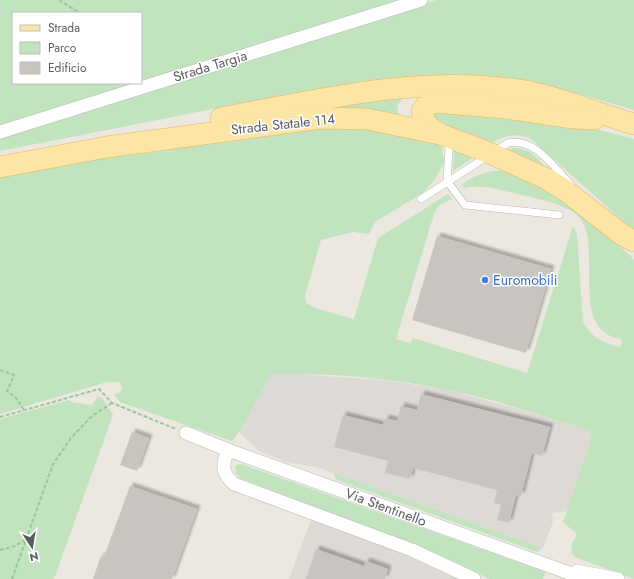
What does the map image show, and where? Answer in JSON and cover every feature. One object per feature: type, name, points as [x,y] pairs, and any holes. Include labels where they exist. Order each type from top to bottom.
[{"type":"main road","name":"Strada Statale 114","points":[[0,159],[366,92],[440,84],[517,90],[552,97],[630,123]]},
{"type":"main road","points":[[440,134],[428,127],[423,120],[422,112],[425,107],[433,102],[506,108],[573,118],[630,123]]},
{"type":"main road","name":"Strada Statale 114","points":[[0,167],[107,147],[321,118],[367,119],[440,134],[492,154],[547,179],[623,234]]},
{"type":"street","name":"Strada Targia","points":[[0,132],[421,0]]},
{"type":"street","points":[[623,234],[634,250]]},
{"type":"street","name":"Via Stentinello","points":[[186,433],[228,450],[586,579]]},
{"type":"street","points":[[228,450],[223,463],[226,476],[234,484],[412,550],[474,579]]},
{"type":"street","points":[[549,566],[618,579]]},
{"type":"lane","points":[[440,134],[446,141],[449,150],[447,181],[465,205],[559,214]]},
{"type":"lane","points":[[421,199],[447,181],[492,154]]},
{"type":"path","points":[[59,0],[78,12]]},
{"type":"path","points":[[0,370],[14,376],[7,391],[16,398],[24,410]]},
{"type":"path","points":[[0,417],[99,389],[112,403],[186,433]]},
{"type":"path","points":[[12,579],[28,538],[53,464],[70,438],[92,416],[112,403]]},
{"type":"path","points":[[0,550],[15,546],[28,538]]},
{"type":"shaded area","points":[[293,374],[384,380],[449,390],[591,431],[590,443],[567,511],[552,513],[553,522],[543,548],[316,467],[289,463],[259,451],[239,432],[232,441],[120,402],[269,375]]},
{"type":"shaded area","points":[[311,520],[410,554],[463,579],[289,579]]},
{"type":"green space","points":[[0,0],[406,0],[142,82],[142,12],[12,12],[12,84],[135,84],[0,127]]},
{"type":"green space","points":[[436,0],[634,0],[634,110],[568,91],[523,82],[316,91],[289,94],[0,151],[0,136]]},
{"type":"green space","points":[[408,96],[398,104],[397,110],[400,116],[278,112]]},
{"type":"green space","points":[[431,109],[580,125],[634,139],[634,231],[530,138],[515,135],[501,138],[491,143],[431,120]]},
{"type":"green space","points":[[342,123],[428,138],[442,147],[444,163],[435,179],[423,193],[375,222],[369,234],[353,232],[321,240],[305,296],[306,303],[318,309],[354,319],[378,238],[448,194],[452,199],[439,205],[434,214],[396,339],[410,343],[413,338],[527,373],[573,226],[577,234],[583,322],[590,332],[598,339],[619,347],[622,344],[621,339],[604,332],[595,319],[590,302],[588,243],[585,226],[572,211],[550,202],[485,187],[478,186],[464,188],[462,184],[477,176],[493,171],[505,171],[520,175],[555,194],[609,235],[634,260],[634,579],[575,557],[571,553],[572,544],[577,534],[563,522],[590,443],[591,431],[484,398],[426,386],[381,379],[314,374],[270,375],[239,432],[232,441],[120,402],[114,394],[120,393],[122,389],[120,382],[107,382],[0,414],[0,175],[102,155],[149,153],[312,126]]},
{"type":"green space","points":[[512,148],[524,149],[528,151],[547,169],[506,151]]},
{"type":"green space","points":[[459,149],[474,157],[453,171],[454,151]]},
{"type":"green space","points":[[98,396],[103,399],[113,415],[54,579],[0,579],[0,419],[69,400],[71,402],[92,405]]},
{"type":"green space","points":[[238,464],[546,572],[543,579],[490,579],[414,546],[240,478],[236,473],[235,467]]},
{"type":"green space","points":[[333,473],[543,548],[537,552],[342,482],[336,479]]},
{"type":"building","points":[[437,236],[551,269],[526,353],[412,320]]},
{"type":"building","points":[[421,394],[550,427],[542,456],[532,453],[521,496],[516,495],[509,523],[497,520],[501,505],[494,503],[497,490],[413,468],[410,479],[385,473],[388,461],[334,447],[343,415],[383,425],[385,418],[397,421],[401,406],[417,410]]},
{"type":"building","points":[[132,432],[149,438],[137,471],[120,465]]},
{"type":"building","points":[[130,486],[197,509],[172,579],[93,579],[101,556],[104,557]]},
{"type":"building","points":[[316,549],[364,566],[366,561],[388,569],[385,579],[306,579]]},
{"type":"place","name":"Euromobili","points":[[485,280]]}]
